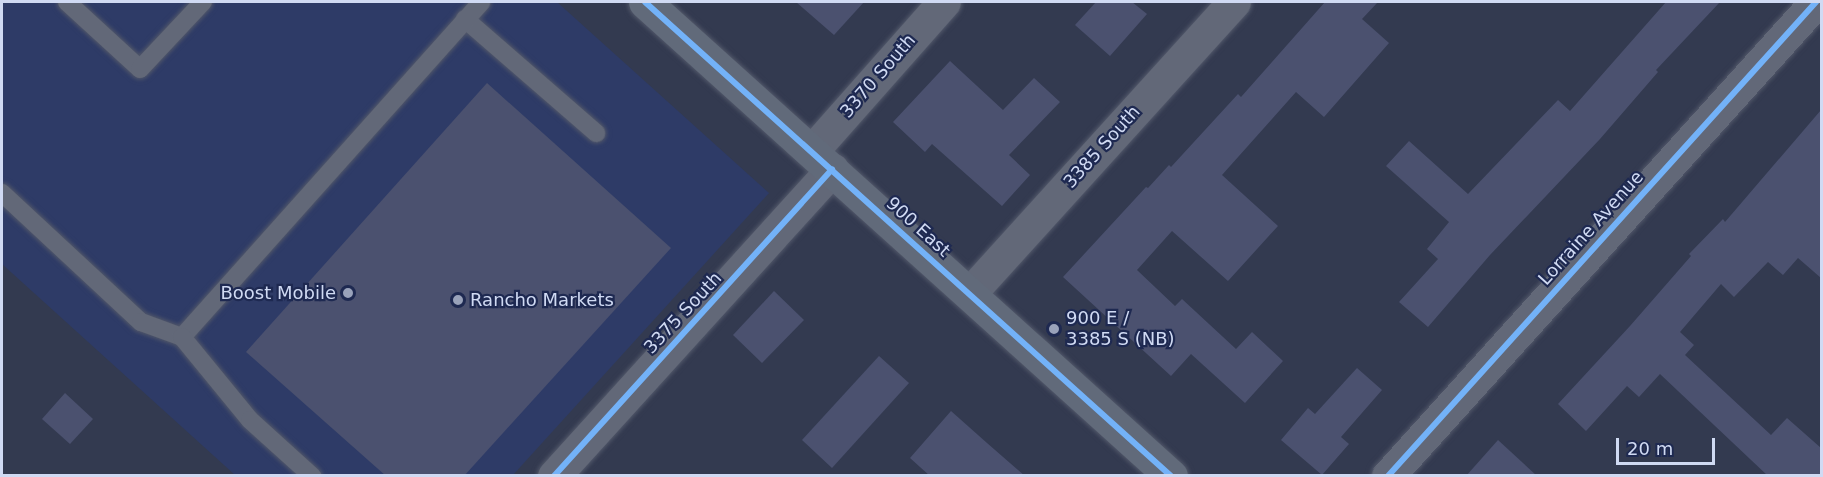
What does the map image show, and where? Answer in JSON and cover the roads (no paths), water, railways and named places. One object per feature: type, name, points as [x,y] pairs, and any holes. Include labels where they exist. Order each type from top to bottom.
[{"type":"main road","name":"900 East","points":[[645,2],[970,293],[1170,476]]},
{"type":"street","name":"3370 South","points":[[822,160],[944,2]]},
{"type":"street","name":"3385 South","points":[[970,293],[1234,2]]},
{"type":"street","name":"Lorraine Avenue","points":[[1388,476],[1816,2]]},
{"type":"street","name":"3375 South","points":[[554,476],[822,160]]},
{"type":"lane","points":[[68,2],[140,69],[203,2]]},
{"type":"lane","points":[[182,337],[478,2]]},
{"type":"lane","points":[[465,19],[596,133]]},
{"type":"lane","points":[[2,193],[141,322],[182,337],[249,420],[312,476]]},
{"type":"place","name":"Boost Mobile","points":[[348,293]]},
{"type":"place","name":"Rancho Markets","points":[[458,300]]},
{"type":"place","name":"900 E / 3385 S (NB)","points":[[1054,329]]}]
